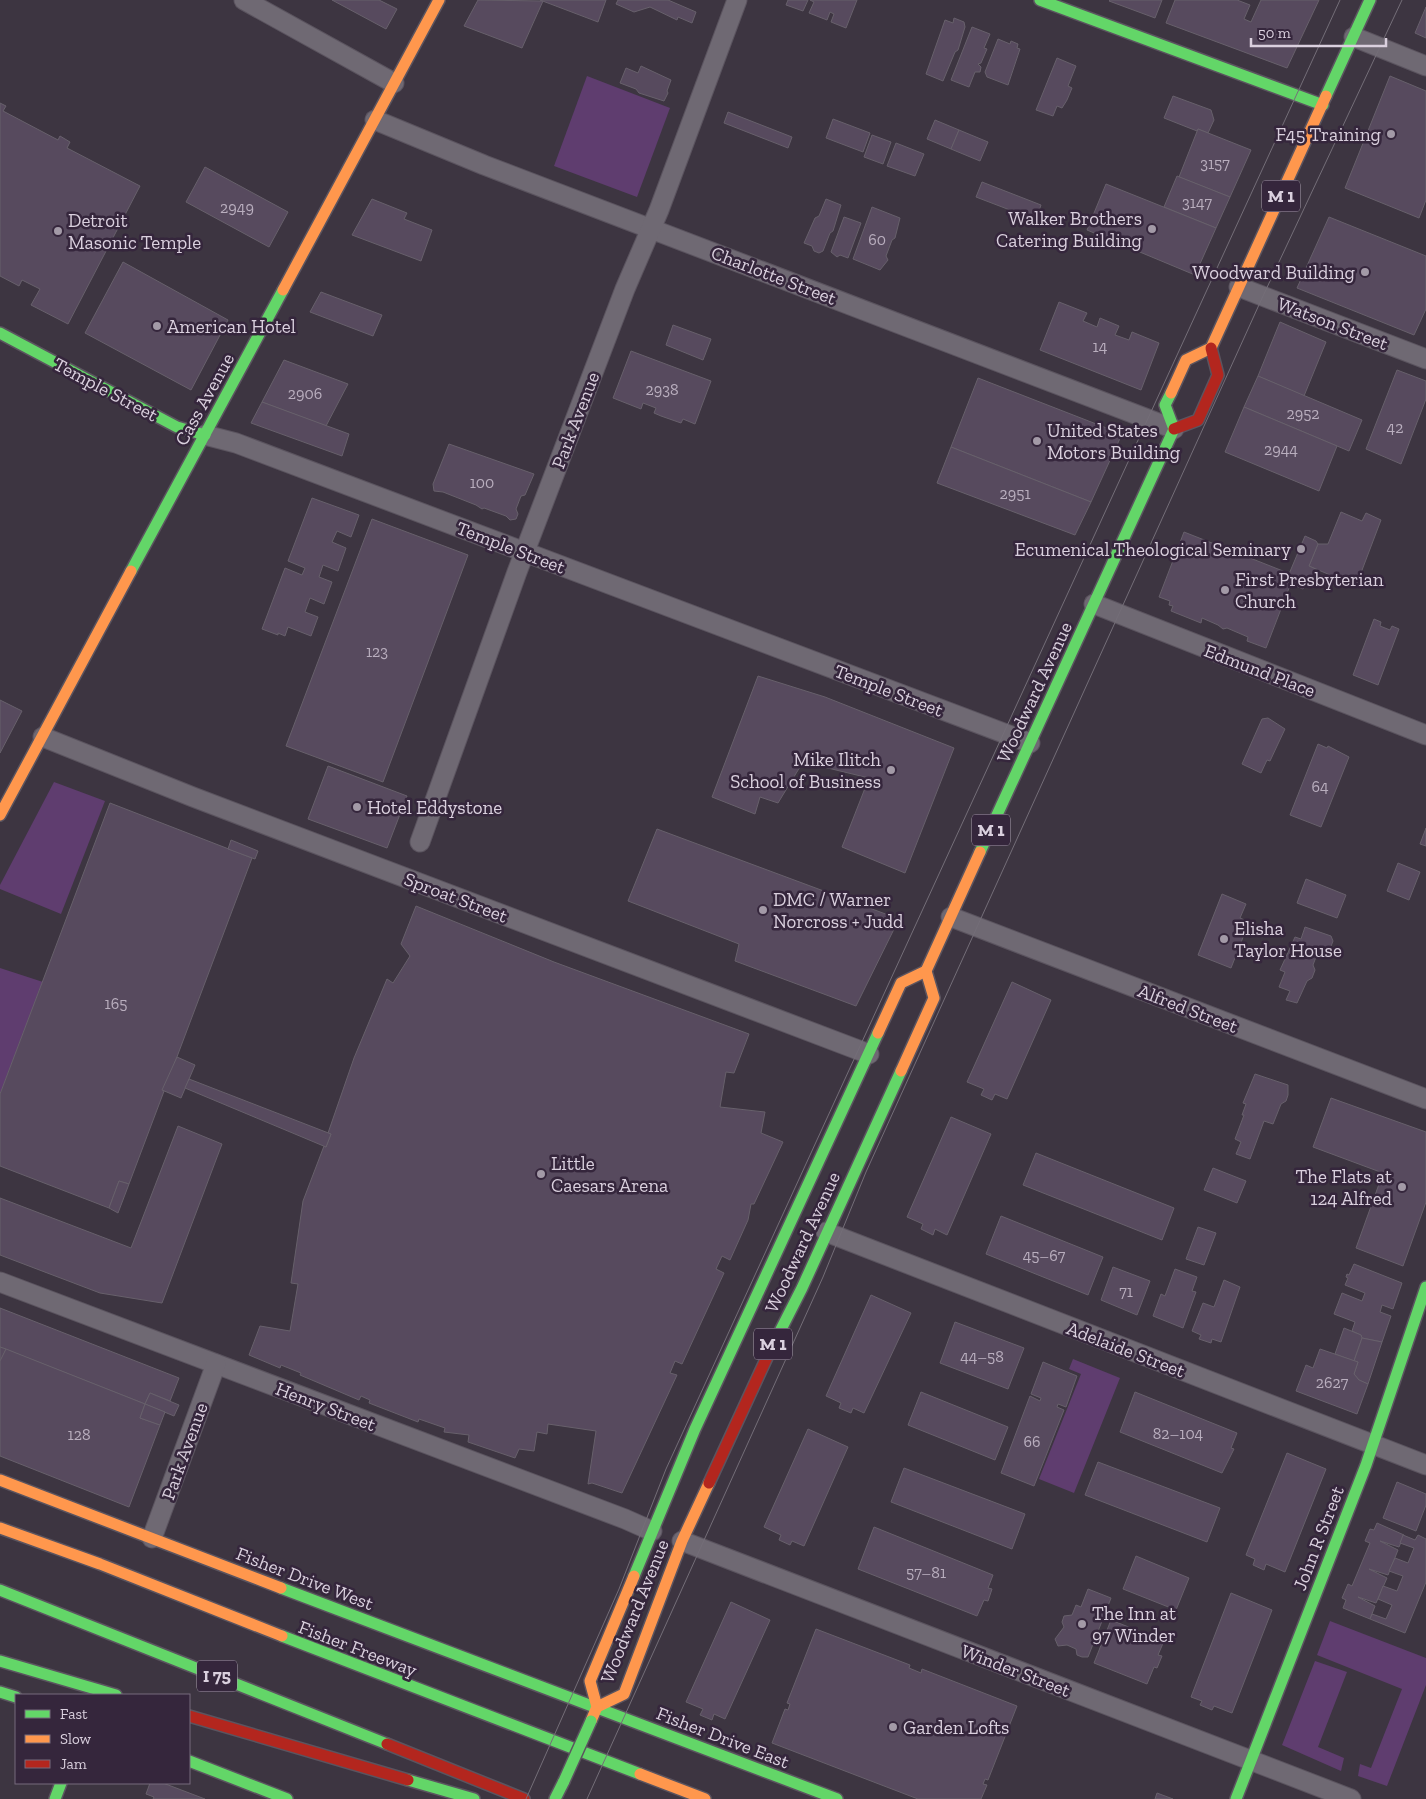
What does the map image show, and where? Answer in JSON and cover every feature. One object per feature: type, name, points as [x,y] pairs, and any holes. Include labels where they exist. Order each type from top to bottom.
[{"type":"main road","name":"Cass Avenue","points":[[0,815],[439,0]]},
{"type":"main road","points":[[1040,0],[1323,105]]},
{"type":"main road","name":"M 1","points":[[1211,348],[1370,0]]},
{"type":"main road","name":"Temple Street","points":[[0,333],[177,428],[205,435]]},
{"type":"main road","points":[[1211,348],[1218,375],[1198,420],[1174,429],[1165,405],[1186,360],[1211,348]]},
{"type":"main road","name":"Woodward Avenue","points":[[555,1799],[597,1707],[590,1681],[695,1429],[901,983],[926,971],[1174,429]]},
{"type":"main road","name":"Woodward Avenue","points":[[597,1707],[624,1694],[682,1541],[934,998],[926,971]]},
{"type":"main road","name":"John R Street","points":[[1236,1799],[1373,1444],[1426,1286]]},
{"type":"main road","name":"Fisher Drive West","points":[[0,1480],[554,1694],[597,1707]]},
{"type":"main road","name":"Fisher Freeway","points":[[0,1528],[100,1564],[391,1680],[705,1799]]},
{"type":"main road","name":"I 75","points":[[0,1590],[524,1799]]},
{"type":"main road","points":[[0,1661],[113,1694]]},
{"type":"main road","points":[[0,1692],[15,1698]]},
{"type":"main road","name":"Fisher Drive East","points":[[597,1707],[837,1799]]},
{"type":"main road","points":[[190,1716],[474,1799]]},
{"type":"main road","points":[[190,1761],[287,1799]]},
{"type":"main road","points":[[55,1799],[61,1784]]},
{"type":"street","points":[[244,0],[394,84]]},
{"type":"street","name":"Park Avenue","points":[[420,842],[525,552],[737,0]]},
{"type":"street","points":[[1354,37],[1426,66]]},
{"type":"street","name":"Charlotte Street","points":[[375,120],[484,165],[1174,429]]},
{"type":"street","name":"Watson Street","points":[[1240,287],[1426,359]]},
{"type":"street","name":"Temple Street","points":[[205,435],[236,443],[1030,743]]},
{"type":"street","name":"Edmund Place","points":[[1094,604],[1426,735]]},
{"type":"street","name":"Sproat Street","points":[[43,737],[226,810],[869,1054]]},
{"type":"street","name":"Alfred Street","points":[[951,917],[1426,1099]]},
{"type":"street","name":"Adelaide Street","points":[[826,1232],[1426,1464]]},
{"type":"street","name":"Henry Street","points":[[0,1282],[626,1519],[652,1531]]},
{"type":"street","name":"Park Avenue","points":[[152,1538],[216,1364]]},
{"type":"street","name":"Winder Street","points":[[682,1541],[1351,1799]]},
{"type":"shaded area","points":[[587,76],[670,108],[637,197],[554,166]]},
{"type":"shaded area","points":[[54,782],[105,801],[61,914],[0,889],[0,885]]},
{"type":"shaded area","points":[[0,968],[43,982],[0,1094]]},
{"type":"shaded area","points":[[1073,1359],[1120,1378],[1074,1493],[1039,1479],[1081,1374],[1069,1369]]},
{"type":"shaded area","points":[[1330,1621],[1426,1658],[1426,1685],[1387,1786],[1358,1776],[1360,1764],[1371,1768],[1402,1689],[1317,1655]]},
{"type":"shaded area","points":[[1315,1661],[1347,1672],[1318,1747],[1344,1758],[1341,1771],[1282,1745]]},
{"type":"building","points":[[332,0],[379,0],[397,9],[386,29]]},
{"type":"building","points":[[478,0],[543,1],[522,48],[464,26]]},
{"type":"building","points":[[540,0],[606,0],[598,22]]},
{"type":"building","points":[[618,0],[668,0],[696,12],[692,23],[678,17],[677,20],[650,7],[634,12],[616,4]]},
{"type":"building","points":[[788,0],[808,0],[803,11],[786,5]]},
{"type":"building","points":[[810,0],[857,0],[846,28],[831,22],[834,14],[830,12],[827,20],[809,13],[814,2]]},
{"type":"building","points":[[1110,0],[1162,0],[1155,18],[1109,1]]},
{"type":"building","points":[[1175,0],[1237,0],[1250,5],[1244,19],[1251,22],[1261,0],[1319,0],[1287,68],[1166,23]]},
{"type":"building","points":[[1426,7],[1426,38],[1415,33]]},
{"type":"building","points":[[954,18],[964,22],[965,27],[958,50],[955,52],[943,81],[926,74],[945,20],[953,23]]},
{"type":"building","points":[[972,27],[990,34],[984,48],[987,49],[981,63],[978,64],[981,67],[980,72],[975,72],[969,87],[951,80]]},
{"type":"building","points":[[998,39],[1010,44],[1011,41],[1018,44],[1017,48],[1020,49],[1008,85],[987,77],[985,72]]},
{"type":"building","points":[[1057,58],[1076,66],[1068,86],[1072,88],[1067,100],[1062,108],[1057,106],[1053,116],[1036,110]]},
{"type":"building","points":[[641,66],[671,80],[664,101],[639,93],[636,89],[620,83],[626,68],[638,73]]},
{"type":"building","points":[[1390,76],[1426,91],[1426,200],[1419,218],[1345,188]]},
{"type":"building","points":[[1173,96],[1211,110],[1214,120],[1208,133],[1198,129],[1197,131],[1164,118]]},
{"type":"building","name":"Detroit Masonic Temple","points":[[0,103],[6,106],[3,111],[58,140],[60,136],[70,142],[67,148],[140,186],[68,324],[31,305],[40,289],[22,280],[19,286],[0,276]]},
{"type":"building","points":[[728,112],[792,137],[788,148],[724,123]]},
{"type":"building","points":[[833,119],[870,133],[863,152],[826,138]]},
{"type":"building","points":[[935,120],[959,130],[951,149],[927,139]]},
{"type":"building","points":[[1198,129],[1251,150],[1230,197],[1179,177]]},
{"type":"building","points":[[959,130],[988,142],[980,161],[951,149]]},
{"type":"building","points":[[872,135],[891,142],[883,164],[864,157]]},
{"type":"building","points":[[896,143],[924,154],[915,176],[887,166]]},
{"type":"building","points":[[205,167],[288,212],[269,247],[186,202]]},
{"type":"building","points":[[1177,176],[1230,197],[1216,228],[1164,207]]},
{"type":"building","points":[[982,182],[1041,205],[1036,220],[976,197]]},
{"type":"building","name":"Walker Brothers Catering Building","points":[[1106,184],[1216,228],[1195,275],[1087,230]]},
{"type":"building","points":[[372,199],[407,213],[404,219],[432,230],[421,261],[352,235]]},
{"type":"building","points":[[826,199],[841,205],[833,231],[830,233],[823,251],[819,253],[814,251],[812,246],[804,243]]},
{"type":"building","points":[[872,207],[900,218],[895,238],[892,240],[886,256],[888,260],[880,270],[853,259]]},
{"type":"building","points":[[844,217],[861,223],[848,258],[840,255],[837,257],[831,252]]},
{"type":"building","name":"Woodward Building","points":[[1329,217],[1426,256],[1426,309],[1414,335],[1297,288]]},
{"type":"building","name":"American Hotel","points":[[123,262],[228,320],[191,390],[85,333]]},
{"type":"building","points":[[321,292],[382,315],[373,336],[310,312]]},
{"type":"building","points":[[1059,302],[1087,313],[1083,321],[1097,327],[1100,318],[1119,326],[1115,335],[1129,340],[1132,332],[1159,343],[1141,390],[1040,350]]},
{"type":"building","points":[[1280,322],[1326,342],[1304,396],[1258,376]]},
{"type":"building","points":[[673,325],[711,339],[703,360],[666,345]]},
{"type":"building","points":[[631,351],[711,381],[695,424],[683,419],[681,423],[661,416],[654,413],[656,408],[643,403],[641,409],[613,398]]},
{"type":"building","points":[[284,360],[348,384],[326,426],[262,402]]},
{"type":"building","points":[[1397,370],[1426,381],[1426,399],[1401,464],[1366,449]]},
{"type":"building","points":[[1258,376],[1362,420],[1349,451],[1244,407]]},
{"type":"building","name":"United States Motors Building","points":[[978,378],[1122,434],[1091,502],[951,447]]},
{"type":"building","points":[[262,402],[349,434],[342,456],[251,423]]},
{"type":"building","points":[[1244,407],[1337,446],[1319,491],[1225,452]]},
{"type":"building","points":[[449,444],[534,474],[525,495],[521,496],[516,509],[518,514],[516,519],[510,520],[506,516],[484,508],[482,509],[443,492],[434,491],[433,484]]},
{"type":"building","points":[[951,447],[1091,502],[1075,535],[937,483]]},
{"type":"building","points":[[312,498],[359,515],[351,537],[337,531],[332,542],[346,548],[338,571],[323,565],[319,577],[332,582],[324,604],[310,598],[305,612],[318,617],[311,636],[288,627],[285,636],[278,633],[278,635],[262,629],[285,568],[302,575],[305,568],[288,561]]},
{"type":"building","points":[[1341,512],[1362,521],[1366,513],[1381,520],[1356,586],[1309,566],[1318,544],[1328,544]]},
{"type":"building","points":[[372,519],[468,555],[383,782],[286,746]]},
{"type":"building","name":"First Presbyterian Church","points":[[1184,532],[1283,571],[1280,579],[1291,583],[1266,648],[1247,641],[1248,637],[1227,628],[1223,629],[1202,618],[1201,623],[1171,611],[1173,606],[1169,605],[1170,601],[1159,597]]},
{"type":"building","points":[[1305,536],[1316,541],[1318,544],[1309,566],[1320,571],[1303,589],[1280,579],[1283,571],[1289,574]]},
{"type":"building","points":[[1374,619],[1381,622],[1380,626],[1390,630],[1392,626],[1399,629],[1378,685],[1353,675]]},
{"type":"building","name":"Mike Ilitch School of Business","points":[[758,676],[825,697],[954,748],[905,873],[842,847],[869,778],[803,762],[778,803],[760,797],[755,814],[712,797]]},
{"type":"building","points":[[0,700],[22,711],[0,753]]},
{"type":"building","points":[[1268,718],[1285,729],[1270,761],[1267,760],[1261,773],[1242,764],[1262,719]]},
{"type":"building","points":[[1318,744],[1327,748],[1328,746],[1349,757],[1321,827],[1290,815]]},
{"type":"building","name":"Hotel Eddystone","points":[[328,766],[407,796],[387,848],[308,819]]},
{"type":"building","points":[[110,803],[252,858],[129,1184],[119,1181],[109,1208],[0,1166],[0,1094]]},
{"type":"building","points":[[1426,828],[1426,846],[1420,844]]},
{"type":"building","name":"DMC / Warner Norcross + Judd","points":[[657,829],[899,919],[856,1006],[735,961],[739,944],[628,901]]},
{"type":"building","points":[[231,840],[258,851],[255,859],[228,849]]},
{"type":"building","points":[[1398,863],[1420,872],[1409,900],[1387,891]]},
{"type":"building","points":[[1306,879],[1346,895],[1337,918],[1297,903]]},
{"type":"building","name":"Elisha Taylor House","points":[[1222,894],[1246,904],[1240,918],[1249,922],[1231,968],[1198,955]]},
{"type":"building","name":"Little Caesars Arena","points":[[416,906],[554,962],[749,1034],[734,1073],[726,1072],[720,1107],[765,1112],[761,1133],[783,1142],[754,1204],[751,1204],[748,1220],[730,1260],[722,1256],[716,1269],[724,1273],[682,1364],[675,1361],[670,1373],[677,1375],[622,1493],[592,1483],[588,1484],[596,1431],[548,1424],[547,1434],[537,1432],[534,1451],[519,1449],[515,1458],[468,1442],[469,1435],[444,1432],[445,1428],[419,1419],[418,1422],[369,1403],[370,1400],[361,1396],[359,1400],[300,1375],[301,1373],[281,1365],[280,1368],[249,1355],[260,1326],[290,1331],[298,1284],[291,1283],[303,1201],[324,1146],[326,1147],[331,1134],[328,1133],[354,1058],[387,979],[393,983],[410,956],[401,944]]},
{"type":"building","points":[[1305,927],[1331,936],[1333,941],[1330,949],[1326,951],[1319,949],[1313,965],[1315,970],[1312,978],[1307,981],[1297,1003],[1286,1000],[1290,991],[1279,987],[1285,972],[1280,970],[1295,937],[1301,939]]},
{"type":"building","points":[[1012,982],[1051,1000],[1007,1099],[995,1094],[992,1100],[981,1095],[984,1089],[967,1082]]},
{"type":"building","points":[[177,1057],[195,1065],[181,1098],[162,1090]]},
{"type":"building","points":[[1255,1074],[1288,1085],[1288,1095],[1286,1101],[1281,1104],[1273,1124],[1264,1121],[1250,1159],[1236,1154],[1241,1142],[1235,1139],[1244,1115],[1242,1115],[1246,1104],[1243,1103]]},
{"type":"building","points":[[189,1079],[331,1134],[326,1147],[185,1088]]},
{"type":"building","name":"The Flats at 124 Alfred","points":[[1331,1098],[1426,1132],[1426,1202],[1403,1266],[1356,1248],[1383,1173],[1313,1147]]},
{"type":"building","points":[[951,1117],[991,1134],[947,1235],[935,1229],[933,1235],[921,1229],[923,1224],[907,1217]]},
{"type":"building","points":[[178,1126],[222,1144],[162,1303],[100,1293],[0,1255],[0,1198],[131,1248]]},
{"type":"building","points":[[1036,1153],[1174,1208],[1162,1240],[1023,1185]]},
{"type":"building","points":[[1213,1168],[1246,1181],[1237,1203],[1204,1190]]},
{"type":"building","points":[[119,1181],[129,1184],[118,1213],[109,1208]]},
{"type":"building","points":[[1001,1216],[1103,1257],[1088,1295],[986,1254]]},
{"type":"building","points":[[1198,1227],[1216,1233],[1204,1265],[1186,1259]]},
{"type":"building","points":[[1354,1264],[1402,1283],[1393,1309],[1382,1305],[1380,1312],[1391,1316],[1382,1342],[1362,1338],[1361,1335],[1352,1331],[1355,1322],[1334,1314],[1342,1293],[1362,1301],[1365,1293],[1345,1285],[1348,1278],[1346,1277],[1347,1274],[1349,1275]]},
{"type":"building","points":[[1113,1267],[1150,1281],[1137,1315],[1101,1300]]},
{"type":"building","points":[[1175,1269],[1197,1277],[1192,1291],[1196,1292],[1183,1328],[1153,1316],[1161,1294],[1165,1296]]},
{"type":"building","points":[[1224,1280],[1240,1287],[1221,1342],[1212,1339],[1211,1343],[1199,1339],[1201,1335],[1192,1331],[1203,1303],[1214,1307]]},
{"type":"building","points":[[871,1295],[911,1313],[864,1413],[853,1408],[851,1413],[839,1408],[841,1403],[826,1396]]},
{"type":"building","points":[[0,1308],[179,1378],[170,1401],[150,1393],[145,1404],[0,1347]]},
{"type":"building","points":[[955,1322],[1024,1348],[1008,1389],[940,1363]]},
{"type":"building","points":[[1344,1328],[1361,1335],[1362,1338],[1354,1361],[1335,1354]]},
{"type":"building","points":[[1362,1338],[1382,1342],[1368,1384],[1359,1380],[1354,1374],[1358,1362],[1354,1361]]},
{"type":"building","points":[[0,1347],[6,1349],[1,1361],[0,1361]]},
{"type":"building","points":[[6,1349],[145,1404],[140,1418],[160,1425],[129,1507],[0,1456],[0,1361]]},
{"type":"building","points":[[1320,1349],[1358,1362],[1354,1374],[1359,1380],[1368,1384],[1357,1414],[1296,1391],[1306,1365],[1313,1368]]},
{"type":"building","points":[[1043,1362],[1077,1376],[1066,1407],[1058,1404],[1057,1407],[1064,1410],[1034,1486],[1001,1473],[1030,1396],[1040,1401],[1041,1398],[1031,1394]]},
{"type":"building","points":[[921,1392],[1008,1427],[995,1460],[908,1425]]},
{"type":"building","points":[[1135,1392],[1237,1433],[1231,1448],[1234,1449],[1222,1473],[1120,1432]]},
{"type":"building","points":[[150,1393],[179,1405],[174,1416],[145,1404]]},
{"type":"building","points":[[145,1404],[165,1412],[160,1425],[140,1418]]},
{"type":"building","points":[[808,1429],[848,1447],[804,1546],[792,1541],[790,1545],[779,1540],[781,1535],[764,1527]]},
{"type":"building","points":[[1287,1453],[1326,1469],[1285,1572],[1266,1564],[1264,1570],[1253,1565],[1255,1559],[1246,1555]]},
{"type":"building","points":[[1098,1462],[1220,1508],[1207,1542],[1085,1495]]},
{"type":"building","points":[[904,1468],[1025,1514],[1012,1549],[891,1502]]},
{"type":"building","points":[[1397,1482],[1426,1494],[1426,1505],[1416,1531],[1383,1518]]},
{"type":"building","points":[[1377,1523],[1404,1535],[1399,1547],[1380,1541],[1398,1550],[1388,1575],[1369,1569],[1387,1578],[1376,1603],[1358,1597],[1375,1606],[1370,1619],[1343,1608],[1346,1600],[1342,1598],[1348,1584],[1352,1586],[1370,1543],[1365,1541],[1370,1529],[1374,1530]]},
{"type":"building","points":[[874,1527],[993,1575],[988,1588],[992,1589],[988,1601],[984,1600],[977,1616],[858,1569]]},
{"type":"building","points":[[1403,1535],[1415,1540],[1418,1535],[1426,1539],[1426,1582],[1405,1633],[1370,1619],[1372,1614],[1386,1619],[1392,1605],[1378,1599],[1383,1586],[1397,1591],[1403,1576],[1389,1571],[1395,1558],[1408,1563],[1414,1548],[1400,1543]]},
{"type":"building","points":[[1136,1556],[1189,1578],[1176,1610],[1123,1589]]},
{"type":"building","name":"The Inn at 97 Winder","points":[[1088,1589],[1111,1598],[1088,1657],[1082,1657],[1077,1655],[1076,1649],[1067,1645],[1058,1646],[1055,1639],[1064,1627],[1062,1622],[1064,1616],[1072,1615],[1076,1605],[1081,1607]]},
{"type":"building","points":[[1231,1593],[1272,1610],[1232,1713],[1214,1706],[1212,1710],[1200,1705],[1202,1701],[1191,1697]]},
{"type":"building","points":[[731,1602],[770,1620],[725,1719],[714,1714],[712,1720],[700,1715],[703,1709],[686,1702]]},
{"type":"building","points":[[1111,1620],[1164,1641],[1158,1655],[1162,1656],[1157,1668],[1154,1667],[1147,1684],[1094,1663]]},
{"type":"building","name":"Garden Lofts","points":[[816,1629],[910,1665],[909,1668],[921,1673],[922,1669],[1017,1706],[988,1780],[985,1779],[983,1784],[987,1785],[981,1799],[918,1799],[772,1743],[785,1709],[788,1710],[790,1704],[787,1703]]},
{"type":"building","points":[[150,1784],[166,1784],[205,1799],[153,1799],[154,1797],[146,1794]]},
{"type":"building","points":[[1157,1793],[1173,1799],[1155,1799]]},
{"type":"tram line","points":[[526,1799],[619,1589],[666,1469],[1340,0]]},
{"type":"tram line","points":[[587,1799],[823,1277],[866,1172],[1263,296],[1402,0]]},
{"type":"traffic: fast","points":[[1040,0],[1323,105]]},
{"type":"traffic: fast","points":[[1326,96],[1370,0]]},
{"type":"traffic: fast","points":[[131,571],[283,290]]},
{"type":"traffic: fast","points":[[0,333],[177,427],[205,435]]},
{"type":"traffic: fast","points":[[980,852],[1174,429],[1165,405],[1171,393]]},
{"type":"traffic: fast","points":[[634,1576],[695,1429],[878,1033]]},
{"type":"traffic: fast","points":[[769,1353],[802,1288],[901,1071]]},
{"type":"traffic: fast","points":[[1236,1799],[1366,1465],[1426,1287]]},
{"type":"traffic: fast","points":[[281,1588],[837,1799]]},
{"type":"traffic: fast","points":[[0,1590],[387,1744]]},
{"type":"traffic: fast","points":[[282,1636],[640,1774]]},
{"type":"traffic: fast","points":[[0,1661],[113,1694]]},
{"type":"traffic: fast","points":[[0,1692],[15,1697]]},
{"type":"traffic: fast","points":[[564,1781],[591,1721]]},
{"type":"traffic: fast","points":[[190,1761],[287,1799]]},
{"type":"traffic: fast","points":[[408,1780],[474,1799]]},
{"type":"traffic: fast","points":[[555,1799],[564,1781]]},
{"type":"traffic: fast","points":[[55,1799],[61,1784]]},
{"type":"traffic: slow","points":[[283,290],[439,0]]},
{"type":"traffic: slow","points":[[1171,393],[1186,360],[1211,348],[1326,96]]},
{"type":"traffic: slow","points":[[0,815],[131,571]]},
{"type":"traffic: slow","points":[[901,1071],[934,998],[926,971],[980,852]]},
{"type":"traffic: slow","points":[[878,1033],[901,983],[926,971]]},
{"type":"traffic: slow","points":[[0,1480],[281,1588]]},
{"type":"traffic: slow","points":[[597,1707],[624,1694],[682,1541],[709,1483]]},
{"type":"traffic: slow","points":[[0,1528],[100,1564],[282,1636]]},
{"type":"traffic: slow","points":[[591,1721],[597,1707],[590,1681],[634,1576]]},
{"type":"traffic: slow","points":[[640,1774],[705,1799]]},
{"type":"traffic: jam","points":[[1174,429],[1198,420],[1218,375],[1211,348]]},
{"type":"traffic: jam","points":[[709,1483],[769,1353]]},
{"type":"traffic: jam","points":[[190,1716],[408,1780]]},
{"type":"traffic: jam","points":[[387,1744],[524,1799]]},
{"type":"place","name":"F45 Training","points":[[1391,134]]},
{"type":"place","name":"Walker Brothers Catering Building","points":[[1152,229]]},
{"type":"place","name":"Detroit Masonic Temple","points":[[58,231]]},
{"type":"place","name":"Woodward Building","points":[[1365,272]]},
{"type":"place","name":"American Hotel","points":[[157,326]]},
{"type":"place","name":"United States Motors Building","points":[[1037,441]]},
{"type":"place","name":"Ecumenical Theological Seminary","points":[[1301,549]]},
{"type":"place","name":"First Presbyterian Church","points":[[1225,590]]},
{"type":"place","name":"Mike Ilitch School of Business","points":[[891,770]]},
{"type":"place","name":"Hotel Eddystone","points":[[357,807]]},
{"type":"place","name":"DMC / Warner Norcross + Judd","points":[[763,910]]},
{"type":"place","name":"Elisha Taylor House","points":[[1224,939]]},
{"type":"place","name":"Little Caesars Arena","points":[[541,1174]]},
{"type":"place","name":"The Flats at 124 Alfred","points":[[1402,1187]]},
{"type":"place","name":"The Inn at 97 Winder","points":[[1082,1624]]},
{"type":"place","name":"Garden Lofts","points":[[893,1727]]}]
